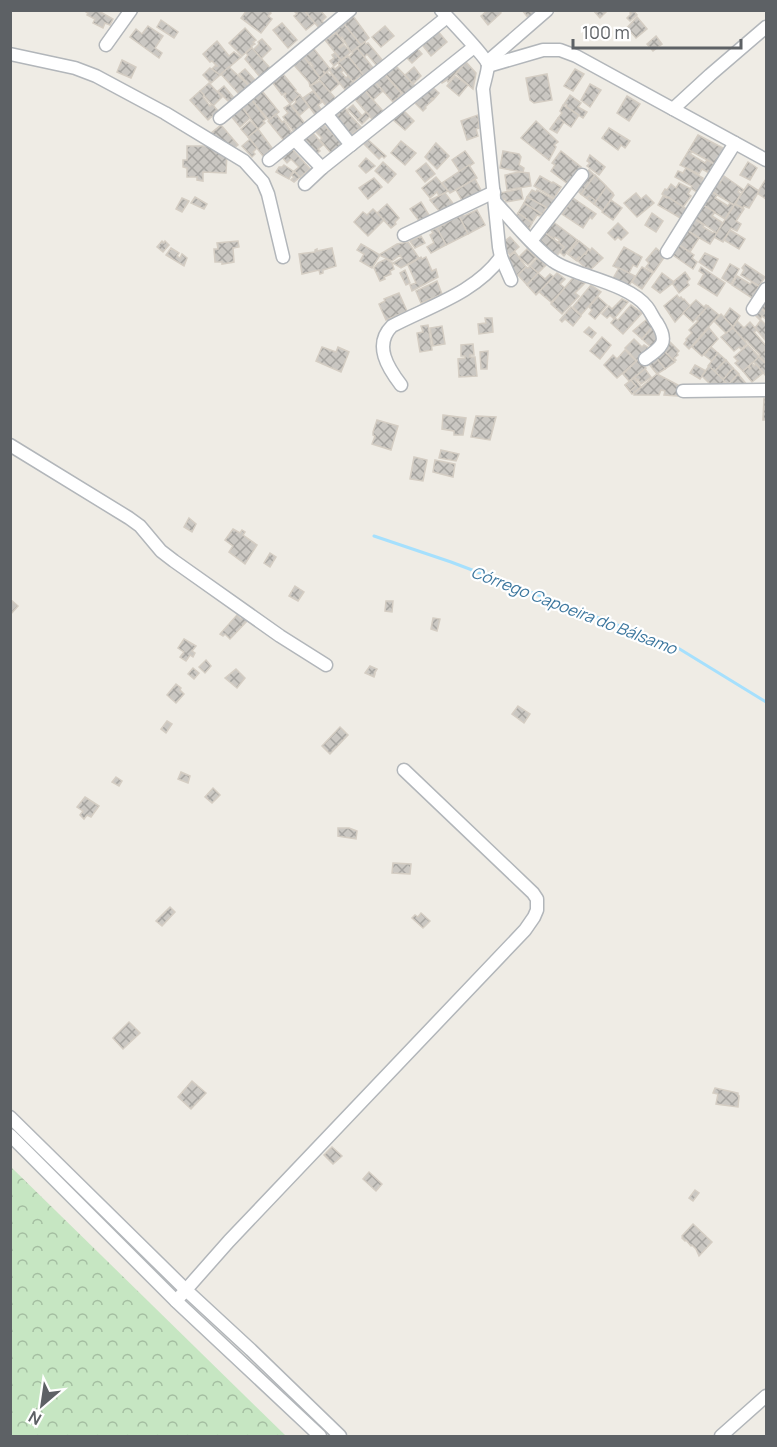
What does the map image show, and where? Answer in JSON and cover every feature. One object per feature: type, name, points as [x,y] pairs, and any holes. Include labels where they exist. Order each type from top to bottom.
[{"type":"street","points":[[106,45],[131,10]]},
{"type":"street","points":[[220,118],[350,10]]},
{"type":"street","points":[[511,280],[501,257],[483,89],[487,64],[547,10]]},
{"type":"street","points":[[269,160],[327,115],[444,14],[487,64]]},
{"type":"street","points":[[672,109],[766,27]]},
{"type":"street","points":[[305,184],[474,47]]},
{"type":"street","points":[[487,64],[543,50],[560,50],[576,56],[766,160]]},
{"type":"street","points":[[10,54],[75,68],[96,76],[165,113],[244,161],[263,182],[268,194],[283,257]]},
{"type":"street","points":[[327,115],[351,145]]},
{"type":"street","points":[[295,140],[322,168]]},
{"type":"street","points":[[667,252],[735,143]]},
{"type":"street","points":[[531,241],[582,175]]},
{"type":"street","points":[[404,235],[494,197]]},
{"type":"street","points":[[494,197],[531,241],[555,263],[608,283],[635,296],[646,306],[664,338],[661,345],[645,359]]},
{"type":"street","points":[[401,385],[384,357],[384,340],[388,330],[399,322],[472,286],[495,266],[501,257]]},
{"type":"street","points":[[753,309],[766,288]]},
{"type":"street","points":[[683,391],[766,390]]},
{"type":"street","points":[[10,445],[129,518],[140,526],[161,551],[174,561],[280,636],[326,665]]},
{"type":"street","points":[[176,1300],[229,1241],[525,930],[534,917],[537,899],[533,893],[404,770]]},
{"type":"street","points":[[10,1117],[340,1437]]},
{"type":"street","points":[[10,1135],[176,1300],[320,1437]]},
{"type":"street","points":[[721,1437],[766,1396]]},
{"type":"green space","points":[[11,1167],[286,1436],[11,1436]]},
{"type":"building","points":[[86,10],[97,10],[113,19],[110,25],[105,23],[103,28],[93,23],[95,19],[87,15]]},
{"type":"building","points":[[247,10],[267,10],[271,13],[268,16],[272,19],[261,33],[241,18]]},
{"type":"building","points":[[297,10],[304,10],[315,23],[306,30],[294,16]]},
{"type":"building","points":[[304,10],[320,10],[326,17],[322,21],[324,23],[319,28]]},
{"type":"building","points":[[488,10],[499,10],[501,13],[488,25],[481,16]]},
{"type":"building","points":[[522,10],[539,10],[529,19]]},
{"type":"building","points":[[593,10],[608,10],[600,18]]},
{"type":"building","points":[[633,10],[637,15],[630,21],[627,18]]},
{"type":"building","points":[[353,16],[369,38],[361,45],[344,24]]},
{"type":"building","points":[[637,17],[647,29],[636,38],[630,31],[625,35],[623,32]]},
{"type":"building","points":[[161,20],[178,32],[174,38],[157,27]]},
{"type":"building","points":[[282,23],[297,40],[288,48],[273,30]]},
{"type":"building","points":[[344,24],[361,45],[351,52],[342,37],[340,39],[335,31]]},
{"type":"building","points":[[148,26],[163,36],[155,48],[162,53],[159,58],[130,37],[136,29],[142,34]]},
{"type":"building","points":[[385,26],[394,36],[381,47],[372,37]]},
{"type":"building","points":[[245,28],[256,40],[253,42],[255,44],[242,56],[229,43]]},
{"type":"building","points":[[436,29],[447,42],[431,56],[420,42]]},
{"type":"building","points":[[336,33],[344,43],[339,47],[344,45],[350,51],[341,60],[325,40]]},
{"type":"building","points":[[656,36],[662,44],[653,51],[647,44]]},
{"type":"building","points":[[262,39],[271,49],[261,59],[253,50]]},
{"type":"building","points":[[217,41],[229,56],[234,52],[241,57],[220,75],[212,69],[217,66],[203,54]]},
{"type":"building","points":[[365,42],[383,61],[377,66],[367,54],[364,57],[357,48]]},
{"type":"building","points":[[416,47],[422,54],[412,63],[405,56]]},
{"type":"building","points":[[252,48],[270,68],[260,77],[245,59],[248,55],[246,53]]},
{"type":"building","points":[[357,48],[374,69],[365,77],[349,57]]},
{"type":"building","points":[[314,49],[330,69],[326,73],[323,71],[325,74],[320,78],[304,57]]},
{"type":"building","points":[[335,53],[341,60],[334,66],[330,61],[334,58],[332,55]]},
{"type":"building","points":[[348,56],[364,76],[362,78],[360,76],[353,82],[338,63]]},
{"type":"building","points":[[304,57],[320,78],[310,86],[294,65]]},
{"type":"building","points":[[463,59],[466,62],[448,82],[447,80],[442,83],[438,78]]},
{"type":"building","points":[[122,60],[136,67],[131,78],[117,72]]},
{"type":"building","points":[[466,62],[476,73],[473,89],[456,74]]},
{"type":"building","points":[[340,65],[344,70],[341,72],[354,83],[346,91],[329,70]]},
{"type":"building","points":[[395,65],[415,86],[404,95],[385,74]]},
{"type":"building","points":[[229,67],[249,86],[239,94],[221,74]]},
{"type":"building","points":[[414,67],[421,76],[413,84],[405,75]]},
{"type":"building","points":[[210,68],[220,75],[211,83],[203,75]]},
{"type":"building","points":[[245,69],[255,80],[249,85],[239,74]]},
{"type":"building","points":[[575,69],[584,74],[573,91],[564,86]]},
{"type":"building","points":[[327,72],[339,84],[330,92],[319,79]]},
{"type":"building","points":[[283,74],[300,95],[290,104],[284,96],[286,94],[282,95],[273,83]]},
{"type":"building","points":[[384,74],[402,94],[393,102],[375,82]]},
{"type":"building","points":[[547,74],[552,100],[534,103],[530,100],[526,78]]},
{"type":"building","points":[[455,76],[468,85],[459,96],[447,86]]},
{"type":"building","points":[[320,81],[336,99],[327,107],[310,86]]},
{"type":"building","points":[[375,82],[383,91],[373,100],[365,90]]},
{"type":"building","points":[[209,83],[222,97],[213,106],[200,91]]},
{"type":"building","points":[[590,84],[601,90],[590,107],[581,100]]},
{"type":"building","points":[[430,85],[439,93],[431,99],[433,100],[423,111],[414,102]]},
{"type":"building","points":[[224,86],[234,98],[229,102],[218,91]]},
{"type":"building","points":[[364,90],[383,111],[373,120],[354,98]]},
{"type":"building","points":[[200,91],[210,106],[212,104],[218,111],[208,120],[190,100]]},
{"type":"building","points":[[262,91],[279,112],[269,120],[252,100]]},
{"type":"building","points":[[313,91],[322,102],[318,105],[323,112],[316,116],[303,98]]},
{"type":"building","points":[[300,95],[309,107],[300,115],[292,106]]},
{"type":"building","points":[[570,95],[581,103],[578,107],[587,112],[583,118],[564,104]]},
{"type":"building","points":[[627,96],[640,104],[629,121],[617,113]]},
{"type":"building","points":[[252,100],[266,119],[258,129],[242,107]]},
{"type":"building","points":[[290,104],[306,125],[294,132],[283,117],[288,113],[284,108]]},
{"type":"building","points":[[353,105],[362,116],[358,120],[348,109]]},
{"type":"building","points":[[563,105],[579,115],[571,127],[558,118],[562,113],[560,111]]},
{"type":"building","points":[[343,106],[361,127],[351,135],[333,115]]},
{"type":"building","points":[[242,107],[250,118],[240,127],[231,116]]},
{"type":"building","points":[[402,109],[414,121],[405,130],[391,118]]},
{"type":"building","points":[[366,112],[370,116],[362,124],[358,120]]},
{"type":"building","points":[[276,114],[292,133],[285,142],[268,121]]},
{"type":"building","points":[[478,115],[479,128],[476,129],[478,136],[467,140],[461,121]]},
{"type":"building","points":[[558,118],[564,122],[557,133],[550,129]]},
{"type":"building","points":[[250,121],[258,129],[248,137],[241,129]]},
{"type":"building","points":[[536,121],[558,142],[554,145],[556,147],[549,160],[521,138]]},
{"type":"building","points":[[323,124],[342,144],[331,153],[315,131]]},
{"type":"building","points":[[221,125],[238,145],[234,148],[210,134]]},
{"type":"building","points":[[609,128],[630,141],[625,148],[621,145],[618,150],[602,138]]},
{"type":"building","points":[[258,129],[272,148],[263,156],[248,137]]},
{"type":"building","points":[[313,133],[323,145],[315,155],[302,141]]},
{"type":"building","points":[[698,135],[725,149],[716,165],[689,150]]},
{"type":"building","points":[[366,138],[386,156],[384,158],[382,156],[379,159],[362,142]]},
{"type":"building","points":[[250,139],[257,148],[252,157],[242,146]]},
{"type":"building","points":[[401,141],[416,153],[405,165],[391,153]]},
{"type":"building","points":[[436,143],[449,156],[437,169],[425,157]]},
{"type":"building","points":[[187,146],[217,146],[217,152],[227,153],[226,173],[203,172],[203,181],[197,180],[197,177],[187,177],[187,168],[183,167],[183,160],[187,160]]},
{"type":"building","points":[[292,149],[310,169],[300,177],[294,171],[299,167],[291,159],[287,163],[282,157]]},
{"type":"building","points":[[689,150],[692,152],[690,154],[705,163],[707,160],[716,165],[711,174],[702,169],[699,174],[680,165]]},
{"type":"building","points":[[465,151],[474,163],[460,172],[452,160]]},
{"type":"building","points":[[503,151],[519,154],[521,157],[519,165],[524,168],[523,172],[500,168]]},
{"type":"building","points":[[561,151],[581,167],[568,184],[551,171],[555,165],[552,163]]},
{"type":"building","points":[[590,155],[605,167],[599,175],[587,166],[590,163],[587,161]]},
{"type":"building","points":[[366,158],[375,166],[366,173],[359,166]]},
{"type":"building","points":[[383,162],[396,174],[388,183],[375,171]]},
{"type":"building","points":[[748,162],[757,168],[750,180],[740,175]]},
{"type":"building","points":[[426,163],[435,174],[425,182],[416,171]]},
{"type":"building","points":[[284,165],[293,171],[289,179],[276,172]]},
{"type":"building","points":[[469,165],[477,178],[450,193],[442,183]]},
{"type":"building","points":[[686,168],[703,178],[702,181],[705,183],[698,193],[691,188],[692,186],[675,177],[678,171],[683,173]]},
{"type":"building","points":[[589,170],[606,186],[594,204],[579,192],[577,187]]},
{"type":"building","points":[[295,172],[300,177],[294,182],[291,180],[294,177],[291,175]]},
{"type":"building","points":[[519,172],[529,173],[531,186],[507,190],[505,175]]},
{"type":"building","points":[[595,175],[613,193],[604,206],[589,196],[587,198],[581,194]]},
{"type":"building","points":[[540,176],[561,187],[554,198],[534,186]]},
{"type":"building","points":[[724,176],[744,190],[742,192],[739,190],[741,194],[734,205],[709,190],[715,180],[720,183]]},
{"type":"building","points":[[436,177],[448,191],[439,196],[437,192],[430,198],[422,188]]},
{"type":"building","points":[[374,178],[382,187],[368,199],[359,188]]},
{"type":"building","points":[[475,179],[482,192],[463,202],[456,190]]},
{"type":"building","points":[[766,179],[766,199],[757,193]]},
{"type":"building","points":[[679,183],[691,189],[688,194],[691,196],[683,207],[662,194],[671,184],[676,188]]},
{"type":"building","points":[[748,184],[759,191],[749,208],[744,206],[743,208],[735,204]]},
{"type":"building","points":[[606,187],[614,195],[603,211],[594,204]]},
{"type":"building","points":[[521,189],[523,199],[506,202],[505,199],[501,200],[500,193]]},
{"type":"building","points":[[532,190],[536,192],[537,190],[555,200],[549,209],[527,197]]},
{"type":"building","points":[[709,190],[717,195],[715,198],[728,206],[730,203],[734,205],[725,219],[701,204]]},
{"type":"building","points":[[445,193],[455,206],[441,213],[430,200]]},
{"type":"building","points":[[636,193],[641,199],[646,195],[654,203],[637,217],[624,203]]},
{"type":"building","points":[[663,196],[688,210],[682,219],[658,205]]},
{"type":"building","points":[[195,197],[207,204],[204,209],[191,203]]},
{"type":"building","points":[[527,197],[546,207],[542,215],[524,203]]},
{"type":"building","points":[[182,198],[189,201],[182,212],[176,209]]},
{"type":"building","points":[[573,198],[596,214],[592,219],[590,217],[583,228],[562,214]]},
{"type":"building","points":[[611,200],[622,208],[613,220],[602,212]]},
{"type":"building","points":[[421,202],[429,215],[420,222],[410,209]]},
{"type":"building","points":[[524,203],[542,214],[537,215],[532,223],[518,213]]},
{"type":"building","points":[[387,204],[399,218],[391,228],[377,213]]},
{"type":"building","points":[[701,204],[715,212],[712,216],[723,223],[717,233],[692,218]]},
{"type":"building","points":[[735,204],[744,209],[736,221],[741,224],[737,231],[731,228],[723,242],[714,237]]},
{"type":"building","points":[[373,209],[384,220],[368,236],[354,222],[363,212],[367,215]]},
{"type":"building","points":[[477,210],[485,225],[468,234],[459,216]]},
{"type":"building","points":[[518,213],[532,223],[529,229],[527,227],[525,229],[514,219]]},
{"type":"building","points":[[652,213],[663,221],[656,232],[645,225]]},
{"type":"building","points":[[459,216],[468,234],[446,245],[437,228]]},
{"type":"building","points":[[691,217],[704,225],[703,227],[717,233],[710,244],[684,229]]},
{"type":"building","points":[[552,221],[577,240],[564,256],[560,252],[564,247],[558,242],[560,240],[543,232]]},
{"type":"building","points":[[618,223],[628,233],[621,240],[618,237],[615,240],[608,233]]},
{"type":"building","points":[[437,228],[446,245],[431,253],[427,247],[434,243],[430,235],[433,233],[431,230]]},
{"type":"building","points":[[685,229],[699,238],[690,252],[677,244]]},
{"type":"building","points":[[730,230],[745,239],[739,249],[724,240]]},
{"type":"building","points":[[544,232],[564,247],[554,259],[534,240]]},
{"type":"building","points":[[421,236],[425,243],[415,248],[410,241]]},
{"type":"building","points":[[510,237],[519,247],[510,255],[506,251],[503,253],[502,243]]},
{"type":"building","points":[[577,240],[588,249],[577,261],[568,254]]},
{"type":"building","points":[[162,241],[169,245],[163,252],[157,247]]},
{"type":"building","points":[[238,241],[239,247],[233,248],[234,262],[222,264],[222,262],[215,262],[214,249],[218,249],[217,243]]},
{"type":"building","points":[[579,241],[589,249],[576,260],[568,254]]},
{"type":"building","points":[[408,242],[419,258],[401,268],[393,263],[402,258],[400,255],[392,261],[379,255],[397,244]]},
{"type":"building","points":[[361,244],[380,255],[372,268],[360,261],[364,254],[357,250]]},
{"type":"building","points":[[679,245],[694,255],[692,258],[697,262],[693,269],[673,255]]},
{"type":"building","points":[[624,247],[642,257],[637,267],[633,265],[629,273],[613,266]]},
{"type":"building","points":[[171,248],[179,253],[178,257],[180,258],[182,254],[187,258],[184,266],[166,255]]},
{"type":"building","points":[[332,248],[336,266],[323,270],[320,274],[319,270],[302,274],[299,254]]},
{"type":"building","points":[[592,248],[603,258],[589,271],[578,261],[588,249],[590,251]]},
{"type":"building","points":[[656,248],[665,256],[654,272],[646,267],[649,263],[646,260]]},
{"type":"building","points":[[527,249],[536,257],[528,265],[519,257]]},
{"type":"building","points":[[515,252],[526,267],[517,276],[507,259]]},
{"type":"building","points":[[705,253],[718,259],[712,271],[699,262]]},
{"type":"building","points":[[421,257],[422,259],[426,257],[432,271],[436,269],[438,277],[412,291],[410,285],[416,283],[408,265]]},
{"type":"building","points":[[537,258],[546,265],[538,273],[530,266]]},
{"type":"building","points":[[386,259],[392,263],[394,269],[390,271],[391,274],[380,281],[374,268]]},
{"type":"building","points":[[730,264],[739,269],[731,284],[722,278]]},
{"type":"building","points":[[745,264],[765,277],[759,286],[741,275]]},
{"type":"building","points":[[530,266],[538,273],[527,285],[518,275]]},
{"type":"building","points":[[642,267],[653,273],[642,289],[632,282]]},
{"type":"building","points":[[701,267],[725,283],[717,296],[698,284],[704,274],[699,271]]},
{"type":"building","points":[[619,268],[635,276],[627,289],[611,282]]},
{"type":"building","points":[[405,270],[410,283],[406,285],[400,273]]},
{"type":"building","points":[[685,272],[690,279],[687,282],[689,285],[679,293],[672,283]]},
{"type":"building","points":[[538,273],[545,279],[550,274],[554,277],[536,295],[527,285]]},
{"type":"building","points":[[557,273],[565,279],[560,284],[565,288],[551,302],[539,292]]},
{"type":"building","points":[[662,273],[674,282],[660,293],[652,287]]},
{"type":"building","points":[[737,276],[750,284],[752,282],[759,286],[752,298],[732,285]]},
{"type":"building","points":[[573,278],[585,283],[575,293],[579,296],[562,314],[551,304]]},
{"type":"building","points":[[437,281],[442,294],[421,303],[416,291]]},
{"type":"building","points":[[591,285],[601,292],[581,315],[573,307]]},
{"type":"building","points":[[399,293],[407,311],[386,320],[379,304],[385,301],[384,299]]},
{"type":"building","points":[[677,295],[690,306],[675,322],[664,306]]},
{"type":"building","points":[[598,297],[607,305],[595,319],[589,314],[592,310],[589,307]]},
{"type":"building","points":[[622,299],[628,302],[614,319],[610,315],[607,318],[602,314],[609,306],[612,309]]},
{"type":"building","points":[[696,300],[704,307],[708,306],[693,322],[683,313]]},
{"type":"building","points":[[763,300],[766,302],[765,311],[758,308]]},
{"type":"building","points":[[631,305],[642,313],[623,334],[611,323],[615,318],[618,320]]},
{"type":"building","points":[[708,306],[719,315],[689,349],[684,344],[692,333],[689,330]]},
{"type":"building","points":[[571,307],[581,316],[573,326],[565,319],[562,322],[560,320]]},
{"type":"building","points":[[758,307],[766,312],[766,319],[762,316],[760,320],[754,314]]},
{"type":"building","points":[[730,308],[740,316],[733,327],[724,317]]},
{"type":"building","points":[[721,314],[733,327],[726,333],[714,321]]},
{"type":"building","points":[[485,318],[492,318],[493,332],[479,334],[478,324],[486,323]]},
{"type":"building","points":[[646,320],[653,326],[642,339],[633,331]]},
{"type":"building","points":[[761,320],[766,325],[766,341],[755,328]]},
{"type":"building","points":[[737,321],[744,328],[750,322],[757,330],[754,332],[766,346],[764,362],[733,328]]},
{"type":"building","points":[[428,325],[432,350],[420,352],[417,333],[423,332],[421,326]]},
{"type":"building","points":[[442,326],[445,344],[433,346],[430,328]]},
{"type":"building","points":[[654,326],[662,335],[651,347],[642,339]]},
{"type":"building","points":[[589,327],[596,333],[592,338],[584,332]]},
{"type":"building","points":[[709,328],[718,339],[702,356],[692,347]]},
{"type":"building","points":[[733,328],[747,344],[734,351],[721,337]]},
{"type":"building","points":[[602,337],[611,345],[600,359],[590,351]]},
{"type":"building","points":[[634,339],[642,347],[644,345],[649,348],[637,361],[625,348]]},
{"type":"building","points":[[669,341],[679,351],[674,361],[661,348]]},
{"type":"building","points":[[473,344],[474,355],[470,357],[475,357],[477,376],[459,377],[458,359],[465,358],[461,356],[461,345]]},
{"type":"building","points":[[748,345],[759,357],[743,371],[735,363],[738,361],[734,357]]},
{"type":"building","points":[[322,347],[336,352],[338,347],[349,352],[341,372],[316,361]]},
{"type":"building","points":[[711,347],[718,353],[712,361],[704,355]]},
{"type":"building","points":[[661,348],[675,362],[665,369],[654,355]]},
{"type":"building","points":[[625,350],[636,361],[617,378],[604,365],[613,355],[617,359]]},
{"type":"building","points":[[488,351],[487,369],[481,369],[480,352]]},
{"type":"building","points":[[718,353],[726,360],[714,372],[708,366]]},
{"type":"building","points":[[654,355],[665,369],[657,374],[649,364],[652,361],[650,358]]},
{"type":"building","points":[[759,357],[766,364],[765,375],[754,362]]},
{"type":"building","points":[[639,359],[646,368],[629,381],[623,374]]},
{"type":"building","points":[[726,360],[733,368],[723,380],[714,372]]},
{"type":"building","points":[[752,363],[754,366],[756,364],[763,373],[752,382],[743,371],[748,367],[750,369],[749,366]]},
{"type":"building","points":[[695,365],[706,371],[700,379],[690,373]]},
{"type":"building","points":[[709,366],[729,385],[719,388],[715,384],[713,387],[702,376]]},
{"type":"building","points":[[733,368],[739,374],[728,385],[723,380]]},
{"type":"building","points":[[645,369],[651,377],[641,384],[635,377]]},
{"type":"building","points":[[657,374],[682,387],[678,396],[664,395],[665,391],[661,390],[659,395],[634,395],[634,393]]},
{"type":"building","points":[[738,374],[749,387],[728,385]]},
{"type":"building","points":[[634,378],[641,387],[632,394],[625,385]]},
{"type":"building","points":[[631,380],[636,386],[630,391],[625,385]]},
{"type":"building","points":[[764,398],[766,398],[766,420],[763,420]]},
{"type":"building","points":[[443,415],[466,418],[463,435],[454,435],[454,431],[442,429]]},
{"type":"building","points":[[476,416],[496,417],[490,440],[471,437]]},
{"type":"building","points":[[377,420],[398,426],[391,450],[372,444]]},
{"type":"building","points":[[441,450],[459,454],[456,461],[439,458]]},
{"type":"building","points":[[414,457],[427,460],[423,481],[410,479]]},
{"type":"building","points":[[435,460],[455,464],[453,477],[433,472]]},
{"type":"building","points":[[189,518],[196,524],[192,532],[184,527]]},
{"type":"building","points":[[233,529],[240,533],[242,530],[245,532],[243,535],[257,545],[245,564],[229,552],[233,546],[225,540]]},
{"type":"building","points":[[270,553],[276,557],[270,567],[264,563]]},
{"type":"building","points":[[295,586],[304,592],[298,601],[289,596]]},
{"type":"building","points":[[10,599],[18,606],[11,614],[10,613]]},
{"type":"building","points":[[386,601],[393,601],[392,612],[385,611]]},
{"type":"building","points":[[237,615],[241,619],[244,616],[248,620],[230,639],[225,634],[223,636],[220,634]]},
{"type":"building","points":[[433,618],[440,619],[437,631],[431,629]]},
{"type":"building","points":[[184,639],[196,646],[192,651],[195,653],[193,657],[190,655],[186,661],[180,657],[184,652],[178,648]]},
{"type":"building","points":[[206,660],[211,666],[205,673],[199,667]]},
{"type":"building","points":[[370,666],[377,669],[374,677],[365,673]]},
{"type":"building","points":[[193,668],[199,673],[194,679],[188,674]]},
{"type":"building","points":[[236,669],[245,678],[237,688],[225,678]]},
{"type":"building","points":[[176,684],[184,694],[176,703],[167,695]]},
{"type":"building","points":[[518,706],[530,714],[524,723],[512,714]]},
{"type":"building","points":[[167,721],[172,724],[166,733],[161,729]]},
{"type":"building","points":[[340,727],[348,735],[330,754],[322,746]]},
{"type":"building","points":[[181,772],[190,776],[188,783],[178,779]]},
{"type":"building","points":[[116,777],[122,781],[119,786],[112,782]]},
{"type":"building","points":[[213,788],[220,795],[212,803],[205,797]]},
{"type":"building","points":[[85,797],[99,806],[91,817],[87,815],[84,819],[80,815],[83,811],[77,807]]},
{"type":"building","points":[[338,828],[357,831],[356,839],[338,836]]},
{"type":"building","points":[[393,863],[411,864],[410,874],[392,873]]},
{"type":"building","points":[[170,907],[175,912],[162,926],[156,921]]},
{"type":"building","points":[[421,913],[430,921],[423,928],[412,918],[415,915],[418,917]]},
{"type":"building","points":[[129,1022],[140,1033],[123,1049],[113,1038]]},
{"type":"building","points":[[192,1081],[206,1093],[191,1109],[178,1097]]},
{"type":"building","points":[[715,1088],[738,1093],[738,1107],[716,1104],[718,1094],[713,1093]]},
{"type":"building","points":[[332,1147],[342,1156],[333,1164],[324,1155]]},
{"type":"building","points":[[369,1172],[382,1184],[376,1191],[363,1179]]},
{"type":"building","points":[[695,1190],[699,1193],[693,1201],[689,1198]]},
{"type":"building","points":[[693,1224],[712,1242],[699,1256],[696,1249],[682,1238]]},
{"type":"waterway","name":"Córrego Capoeira do Bálsamo","points":[[374,536],[451,562],[678,648],[766,702]]}]
